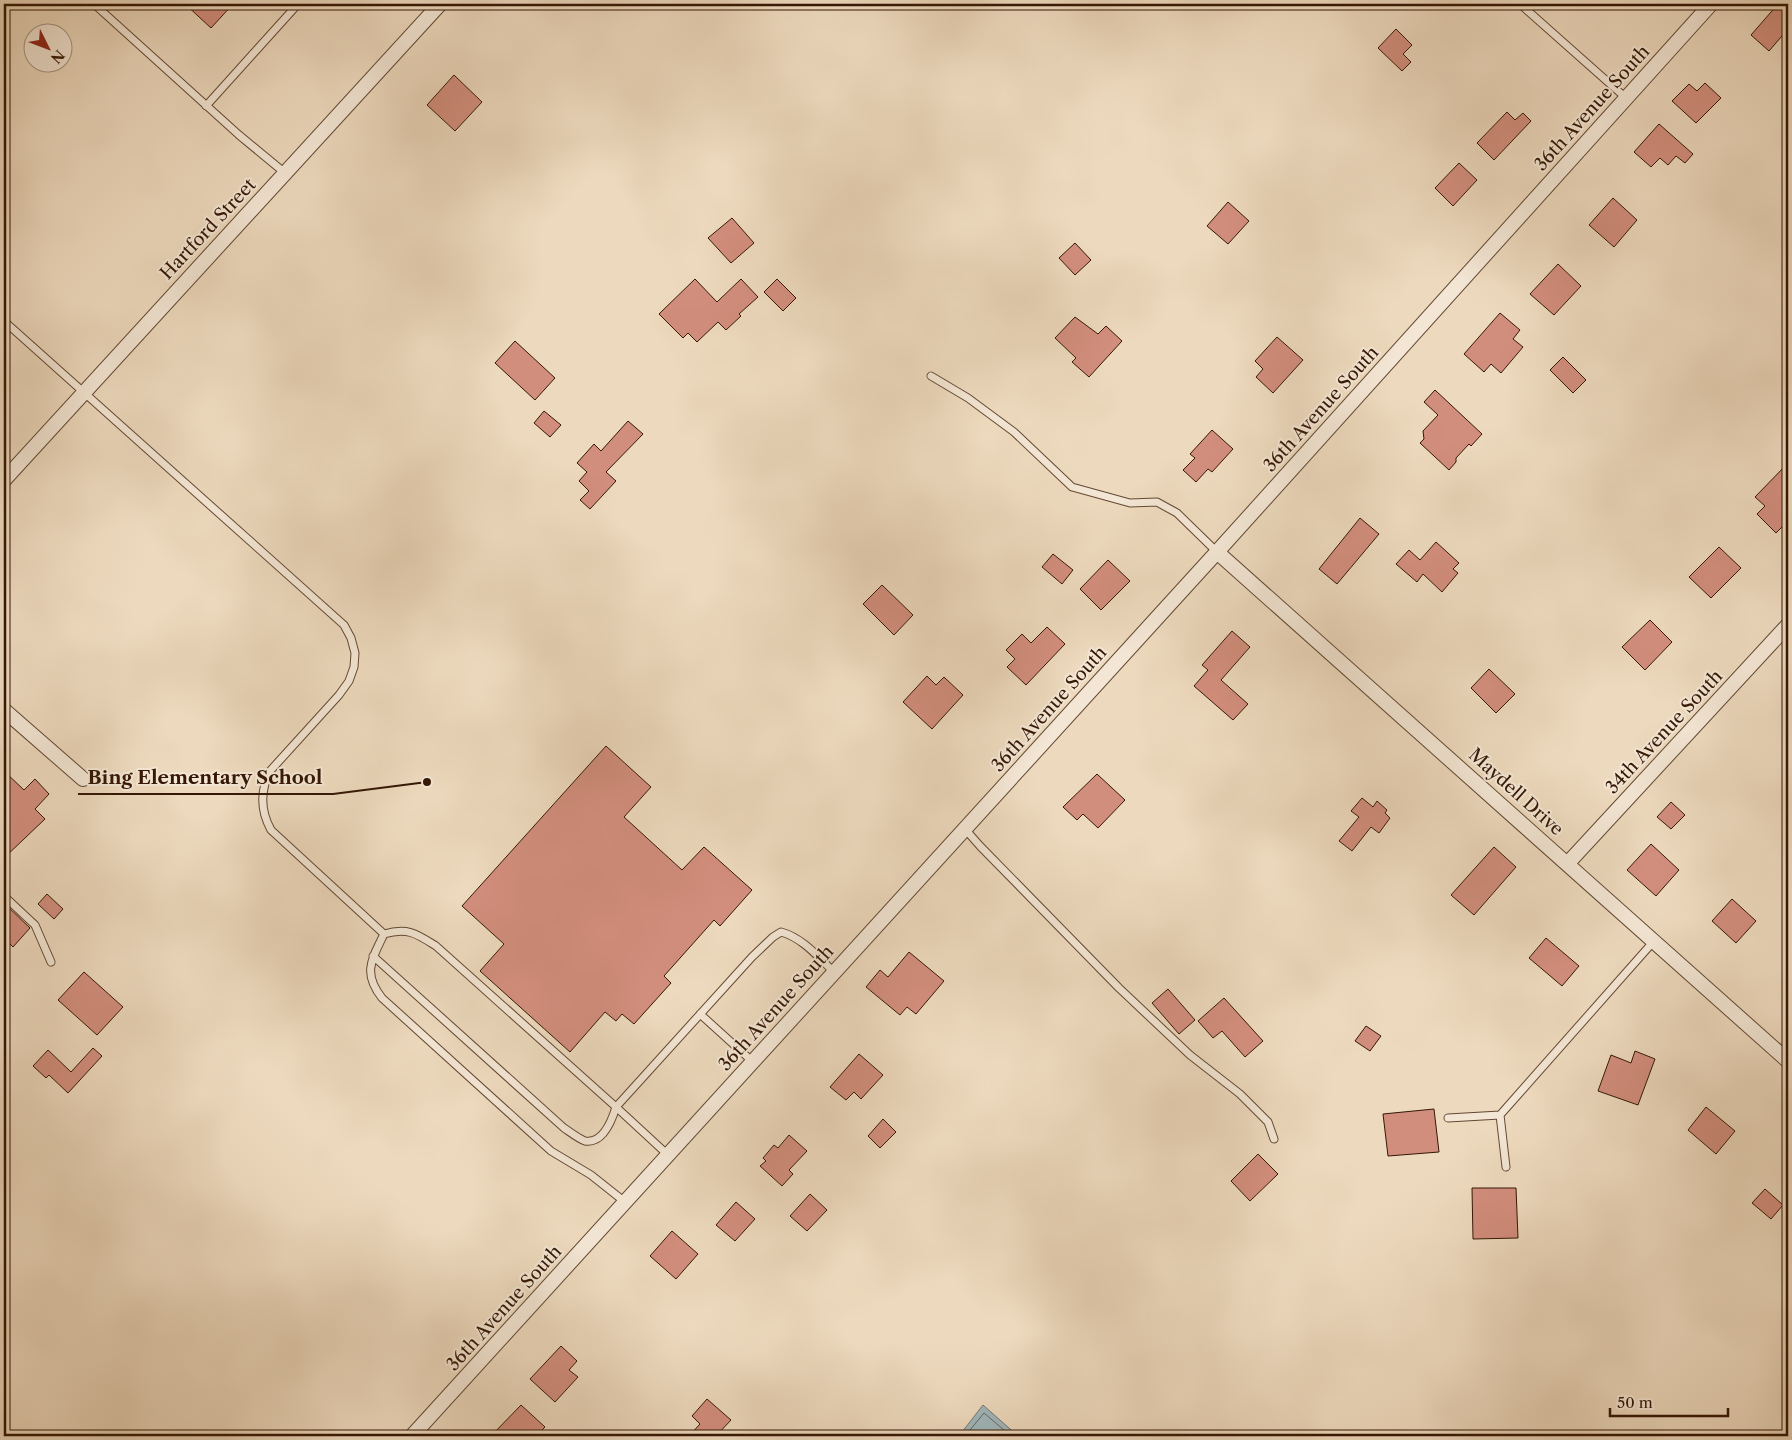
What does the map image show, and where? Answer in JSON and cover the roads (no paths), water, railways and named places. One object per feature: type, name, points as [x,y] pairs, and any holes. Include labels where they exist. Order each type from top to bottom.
[{"type":"street","name":"Hartford Street","points":[[4,480],[440,4]]},
{"type":"street","name":"36th Avenue South","points":[[412,1436],[1217,552],[1711,4]]},
{"type":"street","name":"Maydell Drive","points":[[1217,552],[1788,1062]]},
{"type":"street","name":"34th Avenue South","points":[[1568,864],[1788,625]]},
{"type":"street","points":[[4,710],[83,779]]},
{"type":"lane","points":[[94,4],[206,106],[285,173]]},
{"type":"lane","points":[[206,106],[298,4]]},
{"type":"lane","points":[[1520,4],[1626,98]]},
{"type":"lane","points":[[4,321],[344,625],[351,638],[355,653],[354,667],[349,680],[339,695],[270,771],[264,783],[262,801],[265,818],[271,830],[384,934]]},
{"type":"lane","points":[[931,376],[968,398],[1014,432],[1072,487],[1130,503],[1157,502],[1177,513],[1217,552]]},
{"type":"lane","points":[[965,829],[1118,988],[1190,1055],[1240,1094],[1268,1122],[1274,1139]]},
{"type":"lane","points":[[4,896],[35,925],[51,962]]},
{"type":"lane","points":[[384,934],[402,930],[418,934],[436,946],[668,1155]]},
{"type":"lane","points":[[373,956],[564,1128],[584,1141],[594,1140],[605,1131],[613,1118],[616,1107],[752,957],[773,937],[781,932],[800,940],[834,972]]},
{"type":"lane","points":[[384,934],[373,956],[370,973],[373,987],[394,1010],[550,1151],[590,1175],[625,1202]]},
{"type":"lane","points":[[1448,1118],[1500,1115],[1654,941]]},
{"type":"lane","points":[[700,1014],[753,1062]]},
{"type":"lane","points":[[1500,1115],[1506,1167]]},
{"type":"water","points":[[983,1405],[1018,1436],[959,1436]]},
{"type":"place","name":"Bing Elementary School","points":[[427,782]]}]
